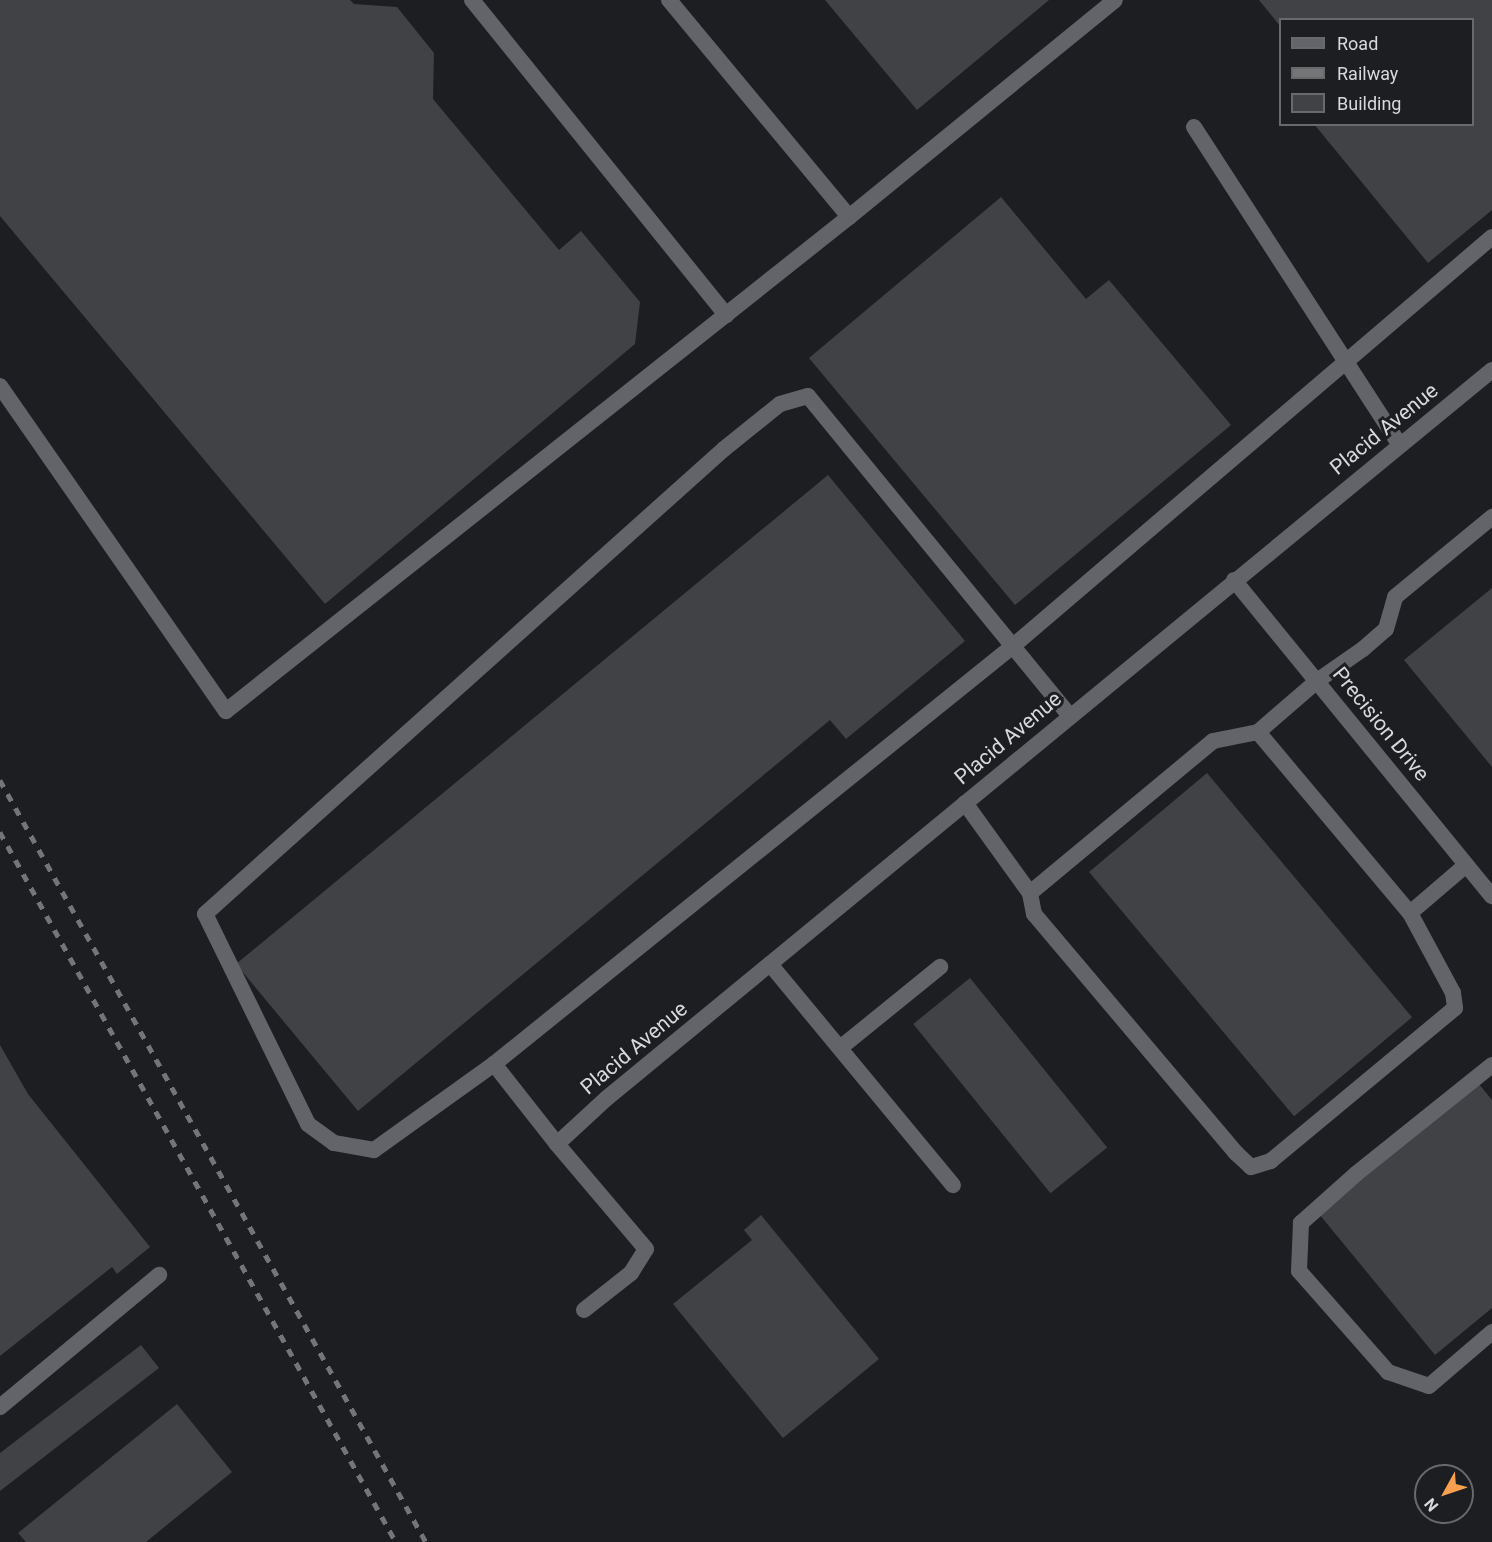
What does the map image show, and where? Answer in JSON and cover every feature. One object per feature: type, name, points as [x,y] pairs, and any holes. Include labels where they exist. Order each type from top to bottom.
[{"type":"street","points":[[472,0],[726,315]]},
{"type":"street","points":[[669,0],[849,217]]},
{"type":"street","points":[[0,386],[226,711],[849,217],[1115,0]]},
{"type":"street","points":[[1194,127],[1400,445]]},
{"type":"street","points":[[1070,716],[1013,646],[807,396],[780,404],[724,449],[206,914],[308,1124],[334,1143],[374,1150],[494,1064],[1013,646],[1492,237]]},
{"type":"street","name":"Placid Avenue","points":[[557,1144],[606,1098],[1492,370]]},
{"type":"street","points":[[1030,893],[1213,741],[1258,732],[1317,681],[1363,649],[1386,629],[1395,597],[1492,517]]},
{"type":"street","name":"Precision Drive","points":[[1234,580],[1492,896]]},
{"type":"street","points":[[965,803],[1030,893],[1034,914],[1236,1153],[1251,1167],[1271,1161],[1455,1008],[1453,993],[1410,913],[1258,732]]},
{"type":"street","points":[[1410,913],[1466,865]]},
{"type":"street","points":[[770,964],[953,1185]]},
{"type":"street","points":[[840,1048],[940,967]]},
{"type":"street","points":[[494,1064],[557,1144],[646,1249],[631,1273],[584,1310]]},
{"type":"street","points":[[1489,1067],[1356,1174],[1301,1223],[1299,1271],[1388,1372],[1429,1386],[1492,1332]]},
{"type":"street","points":[[0,1407],[159,1275]]},
{"type":"building","points":[[0,0],[350,0],[354,4],[397,7],[434,53],[433,99],[559,250],[581,231],[640,302],[635,344],[325,604],[0,216]]},
{"type":"building","points":[[825,0],[1049,0],[917,110]]},
{"type":"building","points":[[1259,0],[1492,0],[1492,210],[1428,263],[1316,126],[1474,126],[1474,18],[1279,18],[1279,25]]},
{"type":"building","points":[[1001,197],[1086,299],[1109,280],[1231,425],[1015,605],[809,358]]},
{"type":"building","points":[[828,475],[965,641],[846,739],[830,720],[358,1111],[236,964]]},
{"type":"building","points":[[1492,588],[1492,767],[1404,660]]},
{"type":"building","points":[[1207,773],[1412,1017],[1294,1116],[1089,872]]},
{"type":"building","points":[[970,978],[1107,1147],[1050,1193],[913,1024]]},
{"type":"building","points":[[0,1045],[28,1094],[150,1247],[117,1274],[112,1267],[0,1356]]},
{"type":"building","points":[[1478,1083],[1492,1100],[1492,1308],[1435,1355],[1319,1214]]},
{"type":"building","points":[[761,1215],[879,1359],[783,1438],[673,1304],[752,1240],[744,1230]]},
{"type":"building","points":[[141,1345],[159,1368],[0,1491],[0,1453]]},
{"type":"building","points":[[177,1404],[232,1472],[146,1542],[26,1542],[18,1533]]},
{"type":"railway","points":[[0,780],[426,1542]]},
{"type":"railway","points":[[0,832],[396,1542]]}]
